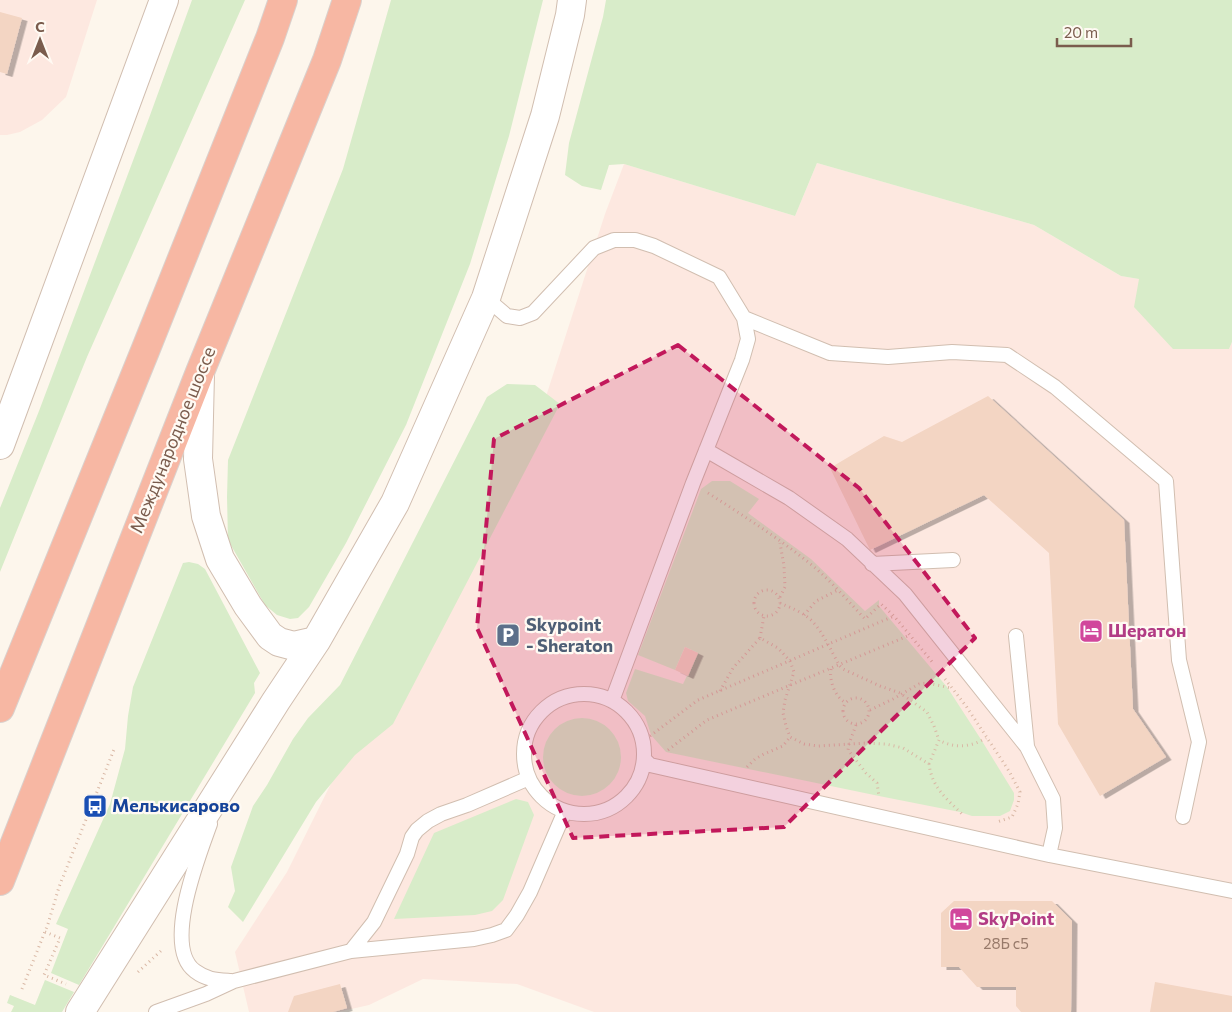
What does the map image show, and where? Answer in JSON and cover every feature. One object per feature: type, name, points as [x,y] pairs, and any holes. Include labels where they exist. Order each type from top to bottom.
[{"type":"highway","points":[[0,708],[270,38],[283,0]]},
{"type":"highway","name":"Международное шоссе","points":[[0,880],[200,372],[327,60],[347,0]]},
{"type":"street","points":[[0,445],[164,0]]},
{"type":"street","points":[[80,1012],[276,701],[316,641],[395,503],[486,298],[545,116],[572,0]]},
{"type":"street","points":[[200,372],[198,459],[206,516],[220,559],[248,606],[270,636],[275,648],[278,666],[276,701]]},
{"type":"street","points":[[270,636],[278,642],[294,646],[316,641]]},
{"type":"lane","points":[[486,298],[507,316],[520,318],[533,313],[594,248],[614,240],[635,240],[654,246],[719,277],[744,318],[748,339],[742,360],[693,483],[612,700]]},
{"type":"lane","points":[[744,318],[830,353],[888,356],[952,352],[1007,355],[1055,387],[1166,481],[1179,660],[1199,742],[1182,817]]},
{"type":"lane","points":[[706,450],[789,498],[847,539],[905,594],[1027,747],[1053,799],[1055,828],[1049,855]]},
{"type":"lane","points":[[872,564],[953,560]]},
{"type":"lane","points":[[1016,636],[1027,747]]},
{"type":"lane","points":[[576,694],[594,695],[612,700],[632,718],[639,729],[643,742],[647,762],[630,792],[617,804],[600,811],[582,814],[565,811],[550,804],[538,792],[529,778],[524,760],[525,742],[531,724],[543,710],[558,699],[576,694]]},
{"type":"lane","points":[[647,762],[1049,855],[1232,891]]},
{"type":"lane","points":[[351,951],[374,922],[417,830],[441,814],[467,805],[529,778]]},
{"type":"lane","points":[[224,783],[194,870],[182,915],[182,945],[186,959],[193,970],[210,980],[234,981]]},
{"type":"lane","points":[[156,1012],[206,994],[234,981],[351,951],[474,939],[506,930],[530,892],[565,811]]},
{"type":"path","points":[[693,483],[764,529],[814,567],[864,618],[881,604],[894,616],[938,670]]},
{"type":"path","points":[[779,598],[785,587],[780,542]]},
{"type":"path","points":[[768,589],[777,594],[780,603],[776,613],[764,616],[757,612],[753,602],[758,593],[768,589]]},
{"type":"path","points":[[804,615],[816,601],[838,590]]},
{"type":"path","points":[[780,603],[798,611],[812,621],[843,669],[902,694],[927,712],[939,740],[948,745],[966,746],[986,738]]},
{"type":"path","points":[[643,742],[698,700],[915,608]]},
{"type":"path","points":[[720,691],[733,668],[760,638],[764,616]]},
{"type":"path","points":[[647,762],[707,720],[931,626]]},
{"type":"path","points":[[760,638],[778,648],[790,661],[794,672],[783,713],[790,737],[804,744],[818,746],[866,743],[886,744],[903,748],[929,764]]},
{"type":"path","points":[[831,668],[830,676],[834,689],[842,701],[846,703]]},
{"type":"path","points":[[943,676],[966,706],[1009,771],[1020,792],[1018,804],[1012,817],[999,822],[991,822]]},
{"type":"path","points":[[870,710],[919,684],[927,682],[953,689]]},
{"type":"path","points":[[852,698],[857,698],[866,702],[870,710],[866,721],[856,725],[846,720],[843,710],[846,703],[852,698]]},
{"type":"path","points":[[856,725],[848,750],[866,773],[877,782],[879,802]]},
{"type":"path","points":[[744,773],[749,764],[755,759],[783,746],[790,737]]},
{"type":"path","points":[[939,740],[929,764],[930,774],[941,793],[968,820],[960,818]]},
{"type":"path","points":[[22,989],[45,932],[59,887],[115,747]]},
{"type":"path","points":[[45,932],[60,938],[44,975],[64,983]]},
{"type":"highlighted area","points":[[678,345],[859,488],[975,638],[784,827],[573,838],[477,628],[494,439]]},
{"type":"shaded area","points":[[0,0],[97,0],[66,97],[42,120],[20,132],[7,135],[0,135]]},
{"type":"shaded area","points":[[817,163],[1034,225],[1121,276],[1139,279],[1229,349],[1232,342],[1232,1012],[594,1012],[517,984],[423,979],[369,1005],[338,1012],[249,1012],[235,952],[287,872],[427,591],[517,486],[605,214],[624,164],[795,216]]},
{"type":"green space","points":[[192,0],[245,0],[87,357],[0,572],[0,508],[39,411]]},
{"type":"green space","points":[[391,0],[543,0],[509,136],[470,264],[406,425],[346,543],[309,607],[298,618],[290,619],[277,615],[265,605],[228,540],[228,460],[343,169]]},
{"type":"green space","points":[[606,0],[1232,0],[1232,342],[1229,349],[1173,349],[1134,307],[1139,279],[1121,276],[1034,225],[817,163],[795,216],[624,164],[609,165],[601,190],[582,186],[565,175],[569,143]]},
{"type":"green space","points":[[507,384],[535,385],[560,404],[393,724],[355,755],[316,802],[243,922],[228,907],[235,891],[231,867],[253,806],[293,739],[308,718],[340,685],[487,397]]},
{"type":"green space","points":[[712,481],[730,481],[759,499],[748,513],[811,559],[865,611],[879,600],[879,606],[947,687],[982,741],[1014,793],[1014,800],[1010,811],[1000,816],[972,816],[666,752],[651,735],[645,716],[628,701],[626,693],[635,669],[683,684],[698,653],[685,647],[675,670],[638,655],[701,489]]},
{"type":"green space","points":[[183,563],[198,564],[205,569],[260,673],[254,683],[255,693],[79,985],[51,973],[68,929],[56,924],[110,804],[125,749],[133,687]]},
{"type":"green space","points":[[582,718],[597,721],[610,729],[618,742],[621,757],[618,772],[610,785],[597,793],[582,796],[567,793],[554,785],[546,772],[543,757],[546,742],[554,729],[567,721]]},
{"type":"green space","points":[[516,799],[528,802],[534,815],[503,900],[492,911],[475,915],[394,919],[434,833]]},
{"type":"green space","points":[[45,980],[74,992],[62,1012],[11,1012],[14,1006],[7,1003],[10,995],[35,1005]]},
{"type":"building","points":[[0,12],[22,18],[7,74],[0,72]]},
{"type":"building","name":"Шератон","points":[[988,396],[1124,520],[1133,709],[1166,757],[1100,796],[1058,724],[1049,553],[984,495],[870,550],[830,468],[884,436],[902,442]]},
{"type":"building","points":[[685,647],[698,653],[688,676],[675,670]]},
{"type":"building","points":[[954,901],[1052,901],[1072,921],[1071,1012],[1021,1012],[1016,1006],[1016,987],[977,987],[959,967],[941,967],[941,913]]},
{"type":"building","points":[[1155,982],[1232,996],[1232,1012],[1150,1012]]},
{"type":"building","points":[[340,984],[347,1008],[333,1012],[288,1012],[294,996]]},
{"type":"place","name":"Шератон","points":[[1091,631]]},
{"type":"place","name":"Skypoint - Sheraton","points":[[508,635]]},
{"type":"place","name":"Мелькисарово","points":[[95,806]]},
{"type":"place","name":"SkyPoint","points":[[961,919]]}]
